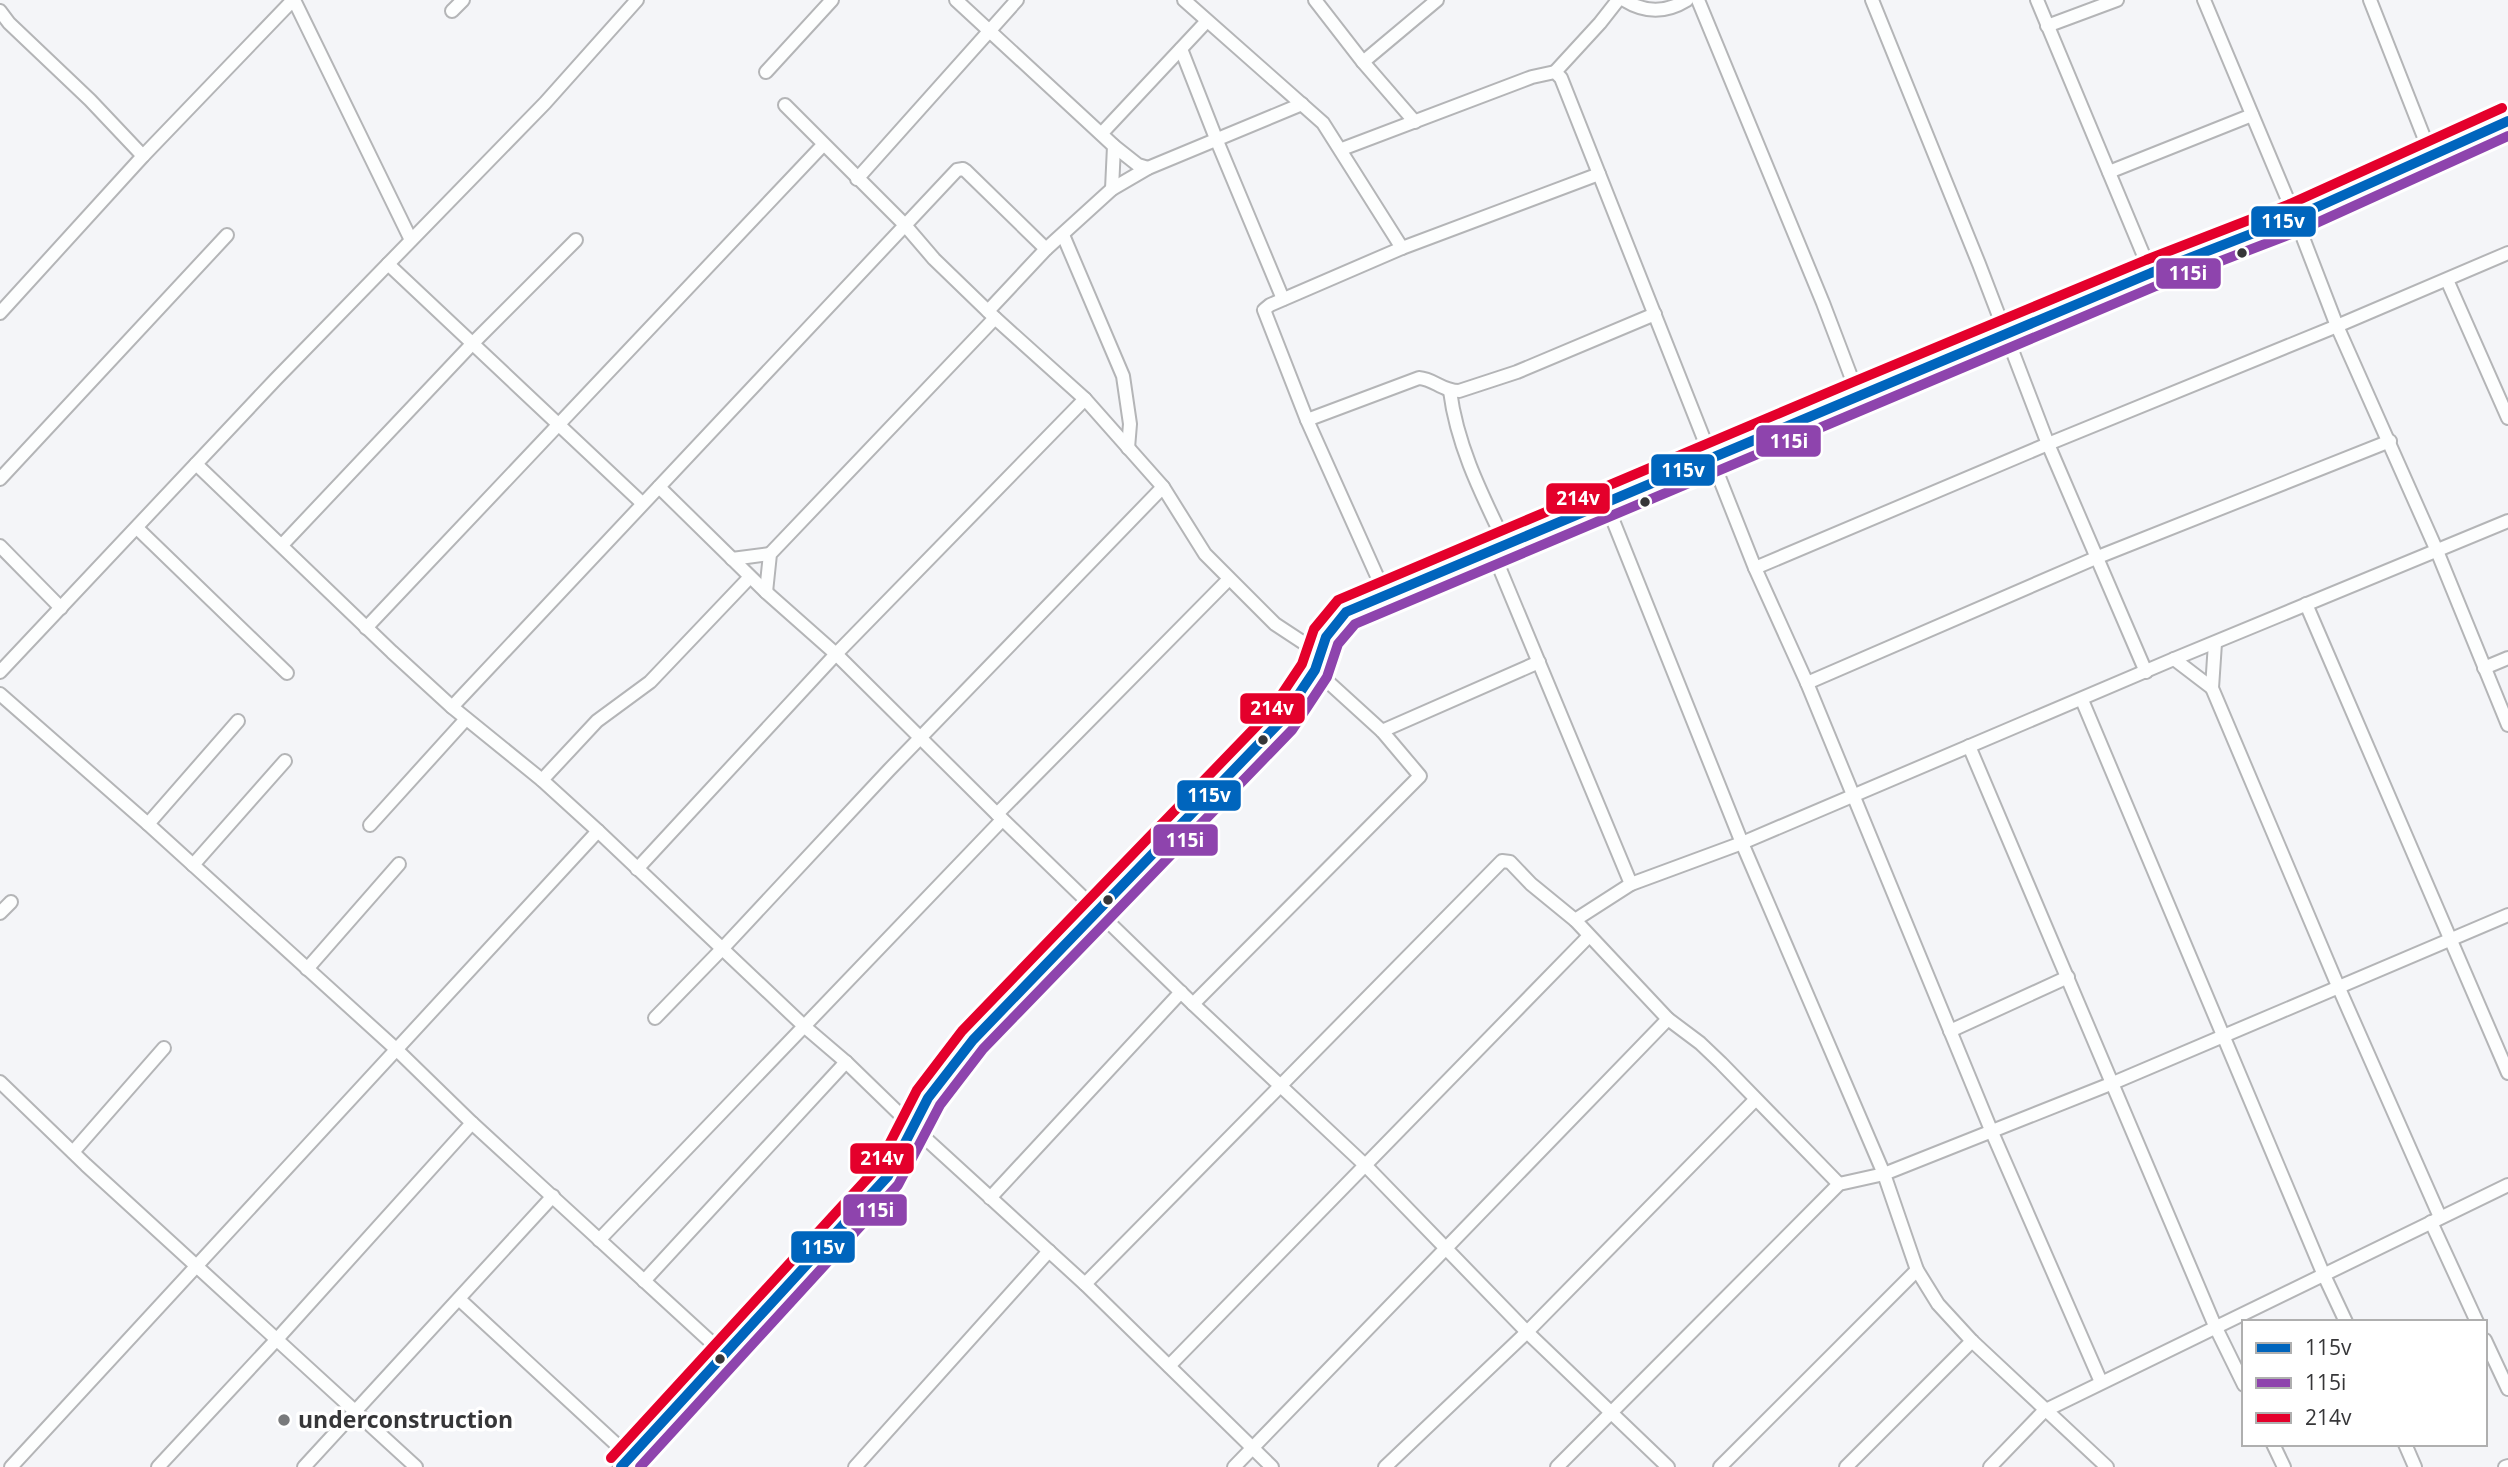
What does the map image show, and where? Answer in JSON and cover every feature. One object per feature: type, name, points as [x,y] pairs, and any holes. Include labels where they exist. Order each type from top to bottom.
[{"type":"street","points":[[1,312],[143,156],[294,0],[411,240]]},
{"type":"street","points":[[452,11],[463,0]]},
{"type":"street","points":[[0,672],[196,464],[545,103],[637,0]]},
{"type":"street","points":[[766,72],[832,0]]},
{"type":"street","points":[[956,0],[1114,146],[1148,168]]},
{"type":"street","points":[[857,179],[1017,0]]},
{"type":"street","points":[[1184,0],[1324,123],[1402,248]]},
{"type":"street","points":[[1315,0],[1363,62],[1415,122]]},
{"type":"street","points":[[1342,149],[1532,76],[1555,72],[1618,0]]},
{"type":"street","points":[[1624,0],[1648,11],[1665,9],[1687,0]]},
{"type":"street","points":[[1698,0],[1823,303],[1858,395]]},
{"type":"street","points":[[1872,0],[2007,334],[2048,444],[2146,672]]},
{"type":"street","points":[[2037,0],[2151,273]]},
{"type":"street","points":[[2047,26],[2118,0]]},
{"type":"street","points":[[2204,0],[2295,217],[2337,326],[2437,551],[2508,725]]},
{"type":"street","points":[[2370,0],[2431,155]]},
{"type":"street","points":[[1363,62],[1430,2]]},
{"type":"street","points":[[0,11],[143,156]]},
{"type":"street","points":[[1102,133],[1206,22]]},
{"type":"street","points":[[1181,49],[1283,299]]},
{"type":"street","points":[[1555,72],[1561,78],[1755,568],[1807,683],[1991,1130],[2101,1382]]},
{"type":"street","points":[[766,592],[770,554],[992,315],[1046,249],[1112,189],[1148,168],[1302,104]]},
{"type":"street","points":[[785,105],[904,224],[934,259],[1085,399],[1163,487],[1205,554],[1229,579],[1275,624],[1319,653]]},
{"type":"street","points":[[2109,172],[2252,115]]},
{"type":"street","points":[[459,1299],[626,1462],[888,1176],[940,1079],[973,1040],[1265,739],[1293,706],[1315,670],[1319,653],[1332,628],[1346,612],[2151,273],[2295,217],[2508,121]]},
{"type":"street","points":[[366,628],[823,145]]},
{"type":"street","points":[[1112,189],[1114,146]]},
{"type":"street","points":[[452,707],[957,170],[963,169],[1046,249]]},
{"type":"street","points":[[1385,594],[1307,421],[1264,313],[1266,307],[1402,248],[1599,174]]},
{"type":"street","points":[[0,479],[227,234]]},
{"type":"street","points":[[1063,234],[1123,376],[1130,424],[1128,448]]},
{"type":"street","points":[[282,545],[472,344],[576,240]]},
{"type":"street","points":[[1755,568],[2508,253]]},
{"type":"street","points":[[388,264],[642,503]]},
{"type":"street","points":[[2447,280],[2508,418]]},
{"type":"street","points":[[1307,421],[1419,378],[1427,378],[1450,391],[1459,391],[1517,372],[1655,314]]},
{"type":"street","points":[[1450,391],[1464,448],[1539,662],[1631,884]]},
{"type":"street","points":[[637,869],[836,654],[1085,399]]},
{"type":"street","points":[[1807,683],[2098,558],[2389,441]]},
{"type":"street","points":[[196,464],[366,628],[452,707],[542,780],[598,831],[805,1027],[1085,1284],[1272,1467]]},
{"type":"street","points":[[659,486],[750,577],[836,654],[1193,1004],[1365,1165],[1527,1332],[1668,1467]]},
{"type":"street","points":[[654,1018],[920,737],[1163,487]]},
{"type":"street","points":[[1606,503],[1742,843],[1884,1174],[1917,1270],[1937,1304],[1972,1341],[2107,1467]]},
{"type":"street","points":[[1575,920],[1631,884],[1742,843],[2174,659],[2508,521]]},
{"type":"street","points":[[137,528],[287,673]]},
{"type":"street","points":[[0,546],[61,608]]},
{"type":"street","points":[[732,559],[770,554]]},
{"type":"street","points":[[542,780],[597,721],[650,682],[750,577]]},
{"type":"street","points":[[599,1240],[805,1027],[1000,817],[1229,579]]},
{"type":"street","points":[[2306,604],[2508,1073]]},
{"type":"street","points":[[2215,643],[2212,688],[2476,1320]]},
{"type":"street","points":[[2484,668],[2508,658]]},
{"type":"street","points":[[2174,659],[2212,688]]},
{"type":"street","points":[[1382,731],[1539,662]]},
{"type":"street","points":[[1193,1004],[1420,776],[1382,731],[1315,670]]},
{"type":"street","points":[[0,694],[397,1050],[472,1123],[724,1354]]},
{"type":"street","points":[[2082,700],[2345,1320]]},
{"type":"street","points":[[370,825],[467,719]]},
{"type":"street","points":[[148,824],[238,721]]},
{"type":"street","points":[[1969,746],[2215,1326],[2242,1381]]},
{"type":"street","points":[[192,865],[285,761]]},
{"type":"street","points":[[11,1467],[598,831]]},
{"type":"street","points":[[1085,1284],[1502,861],[1510,862],[1531,884],[1575,920],[1668,1019],[1707,1050],[1839,1184]]},
{"type":"street","points":[[307,969],[399,864]]},
{"type":"street","points":[[0,913],[11,902]]},
{"type":"street","points":[[1557,1467],[1839,1184],[1884,1174],[2113,1083],[2508,915]]},
{"type":"street","points":[[1169,1366],[1588,936]]},
{"type":"street","points":[[1950,1031],[2068,977]]},
{"type":"street","points":[[990,1198],[1181,992]]},
{"type":"street","points":[[1234,1467],[1668,1019]]},
{"type":"street","points":[[73,1152],[164,1048]]},
{"type":"street","points":[[644,1281],[846,1062]]},
{"type":"street","points":[[0,1082],[416,1467]]},
{"type":"street","points":[[1385,1467],[1527,1332],[1755,1100]]},
{"type":"street","points":[[158,1467],[472,1123]]},
{"type":"street","points":[[1990,1467],[2045,1411],[2508,1185]]},
{"type":"street","points":[[304,1467],[554,1196]]},
{"type":"street","points":[[855,1467],[1049,1251]]},
{"type":"street","points":[[1720,1467],[1917,1270]]},
{"type":"street","points":[[1846,1467],[1972,1341]]},
{"type":"street","points":[[2487,1344],[2508,1389]]},
{"type":"street","points":[[2274,1446],[2284,1467]]},
{"type":"street","points":[[2406,1446],[2416,1467]]},
{"type":"transit line","name":"214v","points":[[611,1458],[877,1168],[917,1090],[962,1031],[1270,712],[1302,664],[1314,629],[1338,600],[2146,260],[2290,204],[2502,108]]},
{"type":"transit line","name":"115v","points":[[621,1467],[888,1176],[928,1098],[973,1040],[1281,721],[1315,670],[1326,637],[1346,612],[2151,273],[2295,217],[2508,121]]},
{"type":"transit line","name":"115i","points":[[640,1467],[898,1185],[940,1105],[983,1049],[1292,730],[1327,677],[1338,644],[1355,624],[2156,286],[2301,230],[2508,136]]},
{"type":"place","name":"underconstruction","points":[[284,1420]]}]
